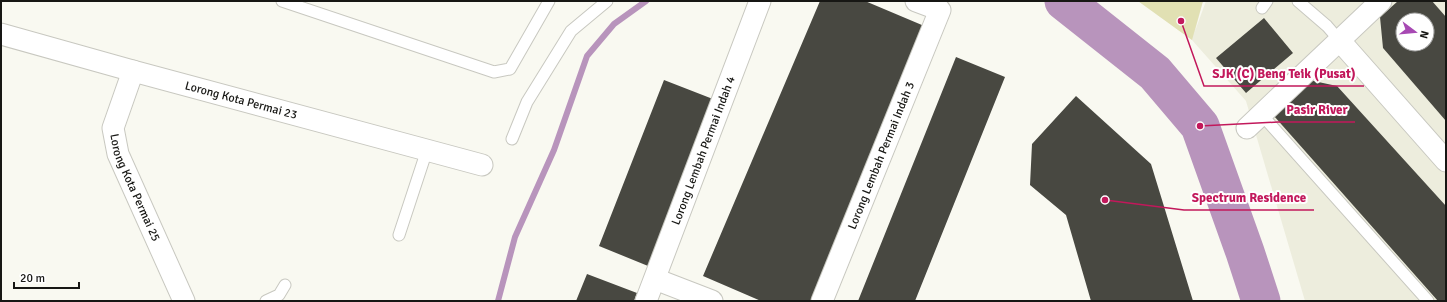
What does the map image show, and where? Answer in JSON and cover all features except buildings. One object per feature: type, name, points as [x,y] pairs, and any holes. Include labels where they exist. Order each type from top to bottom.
[{"type":"street","name":"Lorong Lembah Permai Indah 4","points":[[646,301],[760,1]]},
{"type":"street","name":"Lorong Lembah Permai Indah 3","points":[[822,301],[940,10],[916,1]]},
{"type":"street","points":[[1254,121],[1381,1]]},
{"type":"street","name":"Lorong Kota Permai 23","points":[[1,34],[482,165]]},
{"type":"street","points":[[1340,41],[1446,161]]},
{"type":"street","name":"Lorong Kota Permai 25","points":[[133,71],[113,128],[118,154],[184,301]]},
{"type":"street","points":[[654,279],[712,301]]},
{"type":"lane","points":[[282,1],[494,72],[510,69],[549,1]]},
{"type":"lane","points":[[512,139],[527,102],[571,31],[607,1]]},
{"type":"lane","points":[[1298,1],[1327,26],[1340,41]]},
{"type":"lane","points":[[1254,121],[1428,301]]},
{"type":"lane","points":[[399,235],[427,150]]},
{"type":"lane","points":[[266,301],[279,295],[285,285]]},
{"type":"shaded area","points":[[1138,1],[1203,1],[1195,31],[1206,1],[1446,1],[1446,301],[1305,301],[1246,101],[1192,40]]},
{"type":"green space","points":[[1138,1],[1203,1],[1192,40]]},
{"type":"waterway","points":[[498,301],[515,237],[554,150],[587,56],[614,24],[646,1]]},
{"type":"waterway","points":[[1064,1],[1155,73],[1200,126],[1261,301]]},
{"type":"place","name":"SJK (C) Beng Teik (Pusat)","points":[[1181,21]]},
{"type":"place","name":"Pasir River","points":[[1200,126]]},
{"type":"place","name":"Spectrum Residence","points":[[1105,200]]}]
